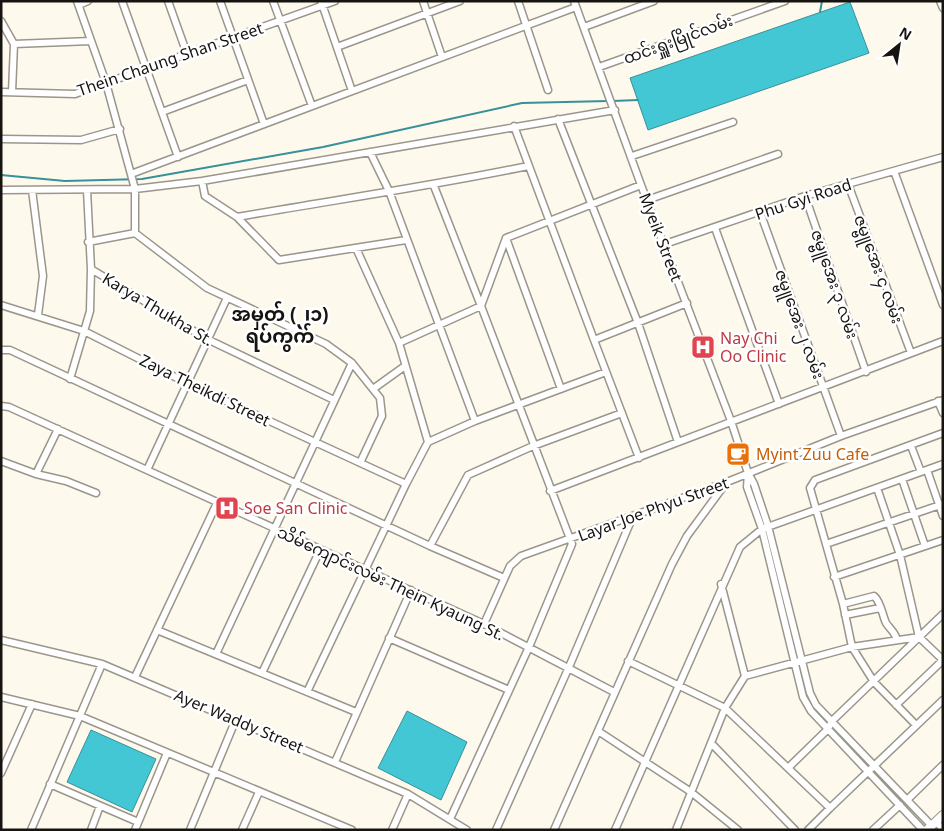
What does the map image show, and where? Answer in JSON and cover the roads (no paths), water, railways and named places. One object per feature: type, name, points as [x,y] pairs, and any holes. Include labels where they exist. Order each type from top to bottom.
[{"type":"main road","points":[[932,826],[943,815]]},
{"type":"street","points":[[88,1],[78,3],[120,129],[134,186],[135,233]]},
{"type":"street","points":[[122,1],[178,157]]},
{"type":"street","points":[[168,1],[187,54]]},
{"type":"street","points":[[220,1],[264,124]]},
{"type":"street","points":[[273,1],[312,106]]},
{"type":"street","name":"Thein Chaung Shan Street","points":[[1,92],[76,94],[280,21],[322,3],[335,1]]},
{"type":"street","points":[[422,1],[442,57]]},
{"type":"street","points":[[337,48],[460,1]]},
{"type":"street","points":[[518,1],[548,90]]},
{"type":"street","points":[[584,27],[654,1]]},
{"type":"street","name":"ထင်းရှူးမြိုင်လမ်း","points":[[599,67],[785,1]]},
{"type":"street","points":[[940,1],[943,8]]},
{"type":"street","points":[[322,3],[352,91]]},
{"type":"street","points":[[131,175],[527,26],[575,4]]},
{"type":"street","name":"Myeik Street","points":[[575,4],[641,185],[731,421],[748,473],[747,486],[765,528]]},
{"type":"street","points":[[1,20],[14,44],[12,92]]},
{"type":"street","points":[[14,44],[92,41]]},
{"type":"street","points":[[162,112],[248,80]]},
{"type":"street","points":[[1,190],[87,190],[202,181],[615,110]]},
{"type":"street","points":[[558,119],[638,323],[678,442]]},
{"type":"street","points":[[632,156],[733,122]]},
{"type":"street","points":[[514,126],[639,458]]},
{"type":"street","points":[[1,139],[81,140],[120,129]]},
{"type":"street","points":[[370,152],[388,191],[475,421]]},
{"type":"street","points":[[647,200],[778,154]]},
{"type":"street","name":"Phu Gyi Road","points":[[665,244],[804,196],[943,157]]},
{"type":"street","points":[[237,217],[388,191],[434,186],[528,166]]},
{"type":"street","points":[[894,171],[943,305]]},
{"type":"street","points":[[202,181],[205,196],[237,217],[279,260],[406,240]]},
{"type":"street","name":"ဇမ္ဗူအေး ၄ လမ်း","points":[[848,184],[911,353]]},
{"type":"street","points":[[506,238],[551,222],[641,185]]},
{"type":"street","points":[[434,186],[550,491],[571,539],[571,549],[529,647],[450,819]]},
{"type":"street","points":[[32,190],[43,276],[38,315]]},
{"type":"street","points":[[70,379],[90,310],[91,269],[88,242],[87,190]]},
{"type":"street","name":"ဇမ္ဗူအေး ၃ လမ်း","points":[[804,196],[866,372]]},
{"type":"street","name":"ဇမ္ဗူအေး ၂ လမ်း","points":[[760,212],[841,436]]},
{"type":"street","points":[[715,228],[779,404]]},
{"type":"street","points":[[88,242],[135,233],[207,288],[326,344],[352,363],[380,398],[382,416],[360,463]]},
{"type":"street","points":[[399,343],[481,306],[506,238]]},
{"type":"street","points":[[506,238],[561,388]]},
{"type":"street","points":[[356,248],[399,343],[428,442]]},
{"type":"street","name":"Karya Thukha St.","points":[[91,269],[207,339],[334,400]]},
{"type":"street","points":[[146,470],[226,298]]},
{"type":"street","points":[[594,340],[687,303]]},
{"type":"street","name":"Zaya Theikdi Street","points":[[1,305],[38,315],[84,332],[187,383],[406,484]]},
{"type":"street","points":[[550,491],[822,386],[866,372],[943,341]]},
{"type":"street","points":[[1,350],[10,350],[386,526],[504,578]]},
{"type":"street","points":[[216,654],[352,363]]},
{"type":"street","points":[[373,389],[405,366]]},
{"type":"street","points":[[307,692],[406,484],[428,442],[475,421],[606,372]]},
{"type":"street","points":[[941,401],[943,413]]},
{"type":"street","name":"Layar Joe Phyu Street","points":[[484,624],[510,566],[521,556],[727,482],[841,436],[941,401]]},
{"type":"street","name":"သိမ်ကျောင်းလမ်း Thein Kyaung St.","points":[[1,406],[8,406],[484,624],[570,667],[614,692]]},
{"type":"street","points":[[430,546],[462,482],[468,475],[533,446],[622,413]]},
{"type":"street","points":[[36,474],[58,429]]},
{"type":"street","points":[[916,726],[874,682],[852,647],[843,604],[810,488],[815,480],[943,433]]},
{"type":"street","points":[[911,446],[941,505],[943,516]]},
{"type":"street","points":[[1,461],[36,474],[66,481],[96,493]]},
{"type":"street","points":[[615,830],[721,584],[740,547],[765,528],[943,464]]},
{"type":"street","points":[[902,479],[924,546]]},
{"type":"street","points":[[554,830],[614,692],[687,536],[727,482]]},
{"type":"street","points":[[877,488],[900,554],[919,637],[943,660],[896,706]]},
{"type":"street","points":[[135,677],[217,503]]},
{"type":"street","points":[[826,544],[941,505]]},
{"type":"street","points":[[496,830],[570,667],[633,516]]},
{"type":"street","points":[[765,528],[810,693],[816,705],[932,826],[943,829]]},
{"type":"street","points":[[765,528],[803,697],[811,711],[923,830]]},
{"type":"street","points":[[834,577],[943,540]]},
{"type":"street","points":[[262,673],[320,550]]},
{"type":"street","points":[[721,584],[745,676]]},
{"type":"street","points":[[335,762],[411,590]]},
{"type":"street","points":[[843,604],[874,596],[879,601],[880,608],[896,640]]},
{"type":"street","points":[[845,615],[880,608]]},
{"type":"street","points":[[789,767],[828,729],[832,722],[943,614]]},
{"type":"street","points":[[157,630],[356,712]]},
{"type":"street","points":[[676,830],[725,708],[745,676],[852,647],[919,637]]},
{"type":"street","points":[[389,638],[509,690]]},
{"type":"street","name":"Ayer Waddy Street","points":[[1,640],[102,664],[135,677],[408,794],[467,830]]},
{"type":"street","points":[[628,662],[678,684],[725,708],[830,808]]},
{"type":"street","points":[[31,830],[102,664]]},
{"type":"street","points":[[1,697],[80,716],[339,827],[352,830]]},
{"type":"street","points":[[808,830],[943,700]]},
{"type":"street","points":[[1,773],[32,704]]},
{"type":"street","points":[[190,830],[236,719]]},
{"type":"street","points":[[598,731],[691,792],[738,830]]},
{"type":"street","points":[[711,743],[795,830]]},
{"type":"street","points":[[135,830],[167,753]]},
{"type":"street","points":[[907,800],[943,766]]},
{"type":"street","points":[[50,784],[138,822]]},
{"type":"street","points":[[242,830],[258,792]]},
{"type":"street","points":[[392,830],[408,794]]},
{"type":"street","points":[[873,830],[900,805]]},
{"type":"street","points":[[91,830],[100,806]]},
{"type":"water","points":[[850,2],[869,53],[648,130],[630,78]]},
{"type":"water","points":[[407,711],[467,742],[441,800],[378,768]]},
{"type":"water","points":[[91,730],[156,759],[132,812],[67,782]]},
{"type":"waterway","points":[[820,12],[822,1]]},
{"type":"waterway","points":[[613,101],[638,100]]},
{"type":"waterway","points":[[1,175],[65,181],[142,179],[323,147],[522,103],[608,101]]},
{"type":"place","name":"Nay Chi Oo Clinic","points":[[703,347]]},
{"type":"place","name":"Myint Zuu Cafe","points":[[738,454]]},
{"type":"place","name":"Soe San Clinic","points":[[227,508]]},
{"type":"district","name":"အမှတ် (၂၁) ရပ်ကွက်","points":[[280,325]]}]
